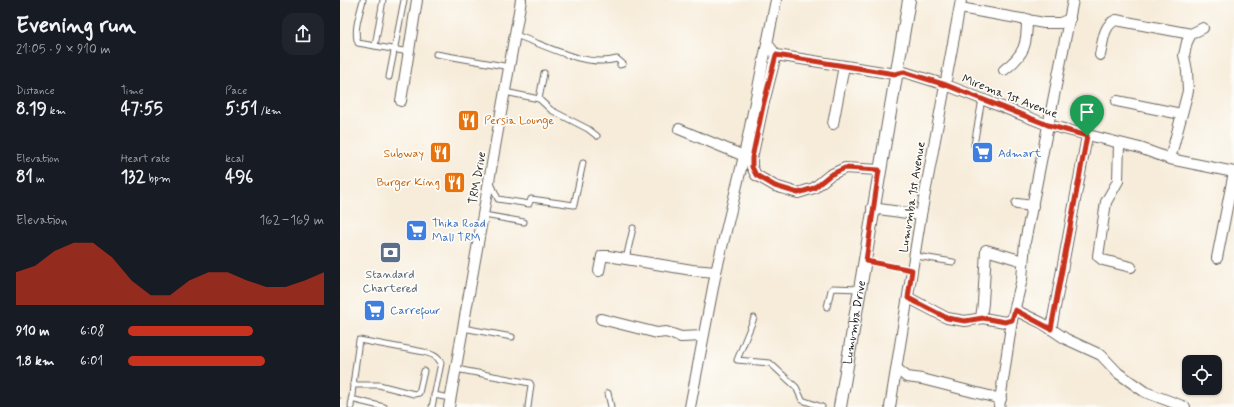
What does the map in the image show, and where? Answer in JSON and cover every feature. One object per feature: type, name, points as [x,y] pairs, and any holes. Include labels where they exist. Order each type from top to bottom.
[{"type":"street","points":[[401,101],[417,0]]},
{"type":"street","name":"TRM Drive","points":[[450,402],[521,0]]},
{"type":"street","points":[[690,407],[716,272],[744,156],[776,0]]},
{"type":"street","name":"Lumumba Drive","points":[[840,407],[866,261],[872,208],[909,0]]},
{"type":"street","points":[[897,368],[907,376],[929,380],[1000,403],[1012,320],[1022,279],[1025,242],[1073,0]]},
{"type":"street","points":[[961,4],[1033,21],[1060,24],[1070,19]]},
{"type":"street","name":"Lumumba 1st Avenue","points":[[890,407],[912,270],[916,256],[921,215],[961,4]]},
{"type":"street","points":[[1004,70],[1016,61],[1024,50],[1027,19]]},
{"type":"street","points":[[1100,55],[1106,27],[1110,22],[1116,20],[1191,34],[1203,28]]},
{"type":"street","points":[[1170,159],[1188,91],[1187,71],[1184,55],[1191,34]]},
{"type":"street","points":[[767,43],[776,55],[752,158],[752,167],[756,175],[775,186],[798,193],[814,188],[830,175],[845,168],[879,170]]},
{"type":"street","name":"Mirema 1st Avenue","points":[[776,55],[895,74],[904,72],[946,85],[1048,125],[1087,136],[1140,148],[1170,159],[1234,172]]},
{"type":"street","points":[[833,124],[844,66]]},
{"type":"street","points":[[1117,101],[1181,114]]},
{"type":"street","points":[[678,129],[744,156]]},
{"type":"street","points":[[1051,329],[1087,136]]},
{"type":"street","points":[[1119,144],[1118,181],[1106,202],[1098,256],[1103,260],[1131,267]]},
{"type":"street","points":[[1217,258],[1234,172]]},
{"type":"street","points":[[1017,204],[1033,206]]},
{"type":"street","points":[[872,208],[921,215]]},
{"type":"street","points":[[981,318],[984,303],[986,250],[1023,261]]},
{"type":"street","points":[[599,271],[602,256],[716,272]]},
{"type":"street","points":[[908,298],[947,318],[965,321],[981,318],[1005,322],[1012,320]]},
{"type":"street","points":[[1015,310],[1051,329],[1066,339],[1101,355],[1118,373],[1145,392],[1184,407]]},
{"type":"street","points":[[601,319],[657,333],[666,332],[681,337],[703,336]]},
{"type":"lane","points":[[363,0],[356,39],[358,43],[409,52]]},
{"type":"lane","points":[[375,46],[383,0]]},
{"type":"lane","points":[[390,77],[404,0]]},
{"type":"lane","points":[[515,35],[539,43],[558,53],[606,62],[617,59],[623,64],[620,65]]},
{"type":"lane","points":[[436,54],[510,67]]},
{"type":"lane","points":[[538,99],[544,73]]},
{"type":"lane","points":[[505,92],[538,99],[550,110],[588,129],[597,136]]},
{"type":"lane","points":[[974,145],[982,100]]},
{"type":"lane","points":[[490,180],[498,199],[529,204],[530,199],[574,205],[583,163]]},
{"type":"lane","points":[[484,215],[524,222]]},
{"type":"lane","points":[[626,259],[633,228]]},
{"type":"lane","points":[[916,256],[953,262]]},
{"type":"lane","points":[[827,307],[830,290],[833,288],[860,290]]},
{"type":"lane","points":[[754,318],[737,360],[770,363],[796,388],[802,400],[822,407]]},
{"type":"lane","points":[[463,328],[512,337]]},
{"type":"lane","points":[[351,407],[359,340],[424,352],[439,359],[440,365],[432,407]]},
{"type":"lane","points":[[456,369],[530,382],[531,385],[528,407]]},
{"type":"lane","points":[[353,385],[380,385],[414,394],[419,393],[424,371]]},
{"type":"lane","points":[[608,394],[611,407]]},
{"type":"lane","points":[[434,395],[450,402]]},
{"type":"lane","points":[[351,399],[384,407]]},
{"type":"path","points":[[866,261],[912,270]]},
{"type":"place","name":"Persia Lounge","points":[[468,120]]},
{"type":"place","name":"Subway","points":[[440,153]]},
{"type":"place","name":"Admart","points":[[983,153]]},
{"type":"place","name":"Burger King","points":[[455,182]]},
{"type":"place","name":"Thika Road Mall TRM","points":[[416,230]]},
{"type":"place","name":"Standard Chartered","points":[[390,253]]},
{"type":"place","name":"Carrefour","points":[[374,310]]},
{"type":"route","points":[[776,55],[895,74],[904,72],[946,85],[1048,125],[1087,136],[1051,329],[1022,312],[1015,310],[1012,320],[1005,322],[983,318],[965,321],[947,318],[908,298],[912,270],[866,261],[872,208],[879,170],[854,167],[845,168],[830,175],[824,181],[807,192],[798,193],[775,186],[761,179],[756,175],[752,167],[752,158],[763,106],[776,55]]}]
